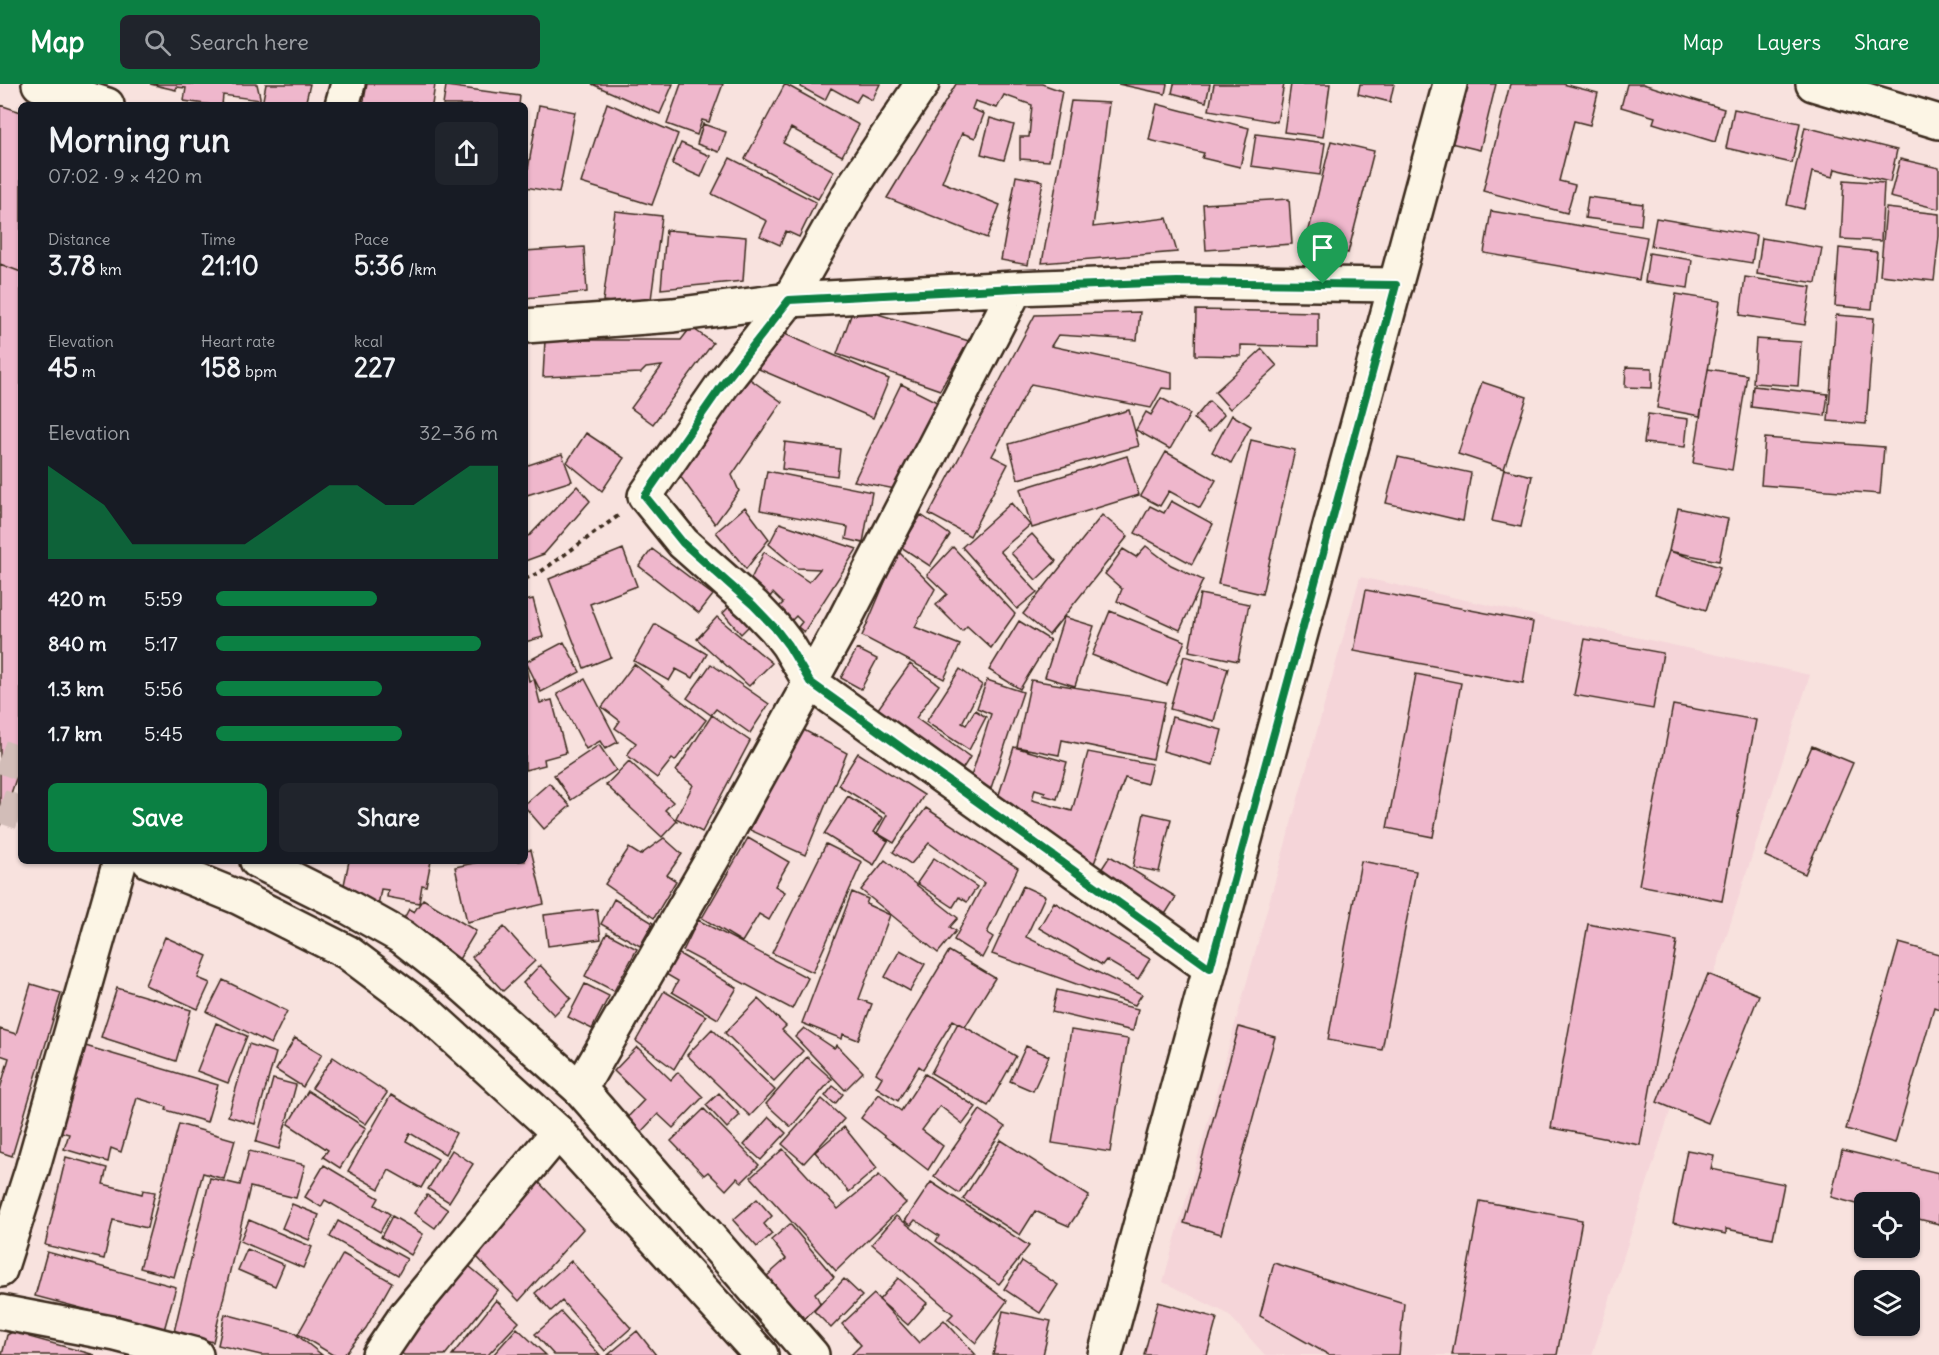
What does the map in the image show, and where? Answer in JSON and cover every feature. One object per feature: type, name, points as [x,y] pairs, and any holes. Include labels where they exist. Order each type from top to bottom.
[{"type":"street","points":[[39,84],[97,102]]},
{"type":"street","points":[[343,102],[348,84]]},
{"type":"street","points":[[922,84],[853,187],[789,300],[723,384],[645,496],[683,543],[753,605],[775,628],[810,682],[1210,968]]},
{"type":"street","points":[[1105,1355],[1450,84]]},
{"type":"street","points":[[1813,84],[1939,122]]},
{"type":"street","points":[[528,326],[674,315],[789,300],[1016,288],[1177,282],[1396,285]]},
{"type":"street","points":[[580,1089],[714,856],[843,623],[1016,288]]},
{"type":"street","points":[[0,1270],[32,1170],[119,864]]},
{"type":"street","points":[[156,864],[240,898],[347,952],[423,1010],[558,1132],[761,1355]]},
{"type":"street","points":[[263,864],[376,921],[402,937],[458,981],[580,1089],[812,1355]]},
{"type":"street","points":[[379,1355],[406,1315],[558,1132]]},
{"type":"street","points":[[0,1312],[116,1334],[196,1355]]},
{"type":"path","points":[[528,578],[539,573],[645,496]]},
{"type":"shaded area","points":[[1360,577],[1810,675],[1592,1355],[1265,1355],[1228,1314],[1163,1282]]},
{"type":"building","points":[[150,84],[257,84],[260,100],[223,95],[222,102],[191,102],[184,101],[186,88],[176,87],[176,90]]},
{"type":"building","points":[[266,84],[310,84],[306,102],[263,102]]},
{"type":"building","points":[[367,84],[435,84],[432,102],[364,102]]},
{"type":"building","points":[[592,84],[673,84],[660,114]]},
{"type":"building","points":[[681,84],[723,84],[709,122],[702,120],[697,135],[667,124]]},
{"type":"building","points":[[785,84],[859,125],[842,156],[791,128],[783,143],[834,171],[818,199],[745,159]]},
{"type":"building","points":[[802,84],[880,84],[872,100],[861,94],[856,102],[831,88],[825,100],[801,87]]},
{"type":"building","points":[[956,84],[1042,84],[1062,91],[1049,161],[1020,159],[1020,137],[1029,137],[1032,105],[1004,95],[997,108],[975,101],[972,109],[984,114],[975,138],[962,133],[942,182],[1000,205],[987,238],[887,198]]},
{"type":"building","points":[[1118,84],[1167,84],[1165,94]]},
{"type":"building","points":[[1174,84],[1210,84],[1206,102],[1172,93]]},
{"type":"building","points":[[1214,84],[1284,84],[1277,122],[1209,110]]},
{"type":"building","points":[[1291,84],[1330,84],[1323,137],[1284,132]]},
{"type":"building","points":[[1360,84],[1394,84],[1390,102],[1358,94]]},
{"type":"building","points":[[1451,84],[1496,84],[1480,150],[1438,140]]},
{"type":"building","points":[[1510,84],[1563,84],[1598,93],[1590,125],[1574,121],[1559,181],[1575,185],[1567,213],[1483,191]]},
{"type":"building","points":[[1627,84],[1643,84],[1724,109],[1715,142],[1653,123],[1655,117],[1621,107]]},
{"type":"building","points":[[446,86],[520,96],[519,102],[443,102]]},
{"type":"building","points":[[1071,101],[1109,103],[1093,227],[1167,218],[1177,252],[1042,263]]},
{"type":"building","points":[[607,103],[678,134],[652,205],[581,183]]},
{"type":"building","points":[[1157,104],[1249,128],[1240,167],[1202,158],[1204,153],[1149,140]]},
{"type":"building","points":[[0,105],[18,111],[18,271],[0,264]]},
{"type":"building","points":[[539,105],[575,112],[559,193],[528,188],[528,169]]},
{"type":"building","points":[[1734,109],[1800,123],[1792,163],[1726,148]]},
{"type":"building","points":[[990,118],[1014,125],[1004,160],[981,154]]},
{"type":"building","points":[[703,124],[726,132],[719,152],[697,144]]},
{"type":"building","points":[[1805,127],[1897,150],[1890,182],[1835,169],[1833,177],[1812,172],[1804,209],[1787,205]]},
{"type":"building","points":[[1256,134],[1325,143],[1320,175],[1251,166]]},
{"type":"building","points":[[1331,141],[1374,151],[1348,253],[1306,242]]},
{"type":"building","points":[[681,143],[710,156],[701,177],[672,164]]},
{"type":"building","points":[[730,158],[816,202],[799,237],[786,231],[780,245],[760,236],[767,221],[712,194]]},
{"type":"building","points":[[1900,159],[1939,168],[1939,209],[1890,197]]},
{"type":"building","points":[[1016,176],[1043,181],[1028,265],[1001,260]]},
{"type":"building","points":[[1844,180],[1884,183],[1881,241],[1841,239]]},
{"type":"building","points":[[1588,197],[1643,204],[1641,225],[1585,218]]},
{"type":"building","points":[[1289,199],[1292,244],[1206,250],[1203,204]]},
{"type":"building","points":[[1886,208],[1939,214],[1934,281],[1880,275]]},
{"type":"building","points":[[615,211],[662,216],[650,307],[603,301]]},
{"type":"building","points":[[1491,211],[1647,237],[1639,280],[1484,253]]},
{"type":"building","points":[[1656,218],[1756,235],[1752,263],[1651,246]]},
{"type":"building","points":[[666,230],[746,237],[743,281],[661,289]]},
{"type":"building","points":[[1762,238],[1822,248],[1816,283],[1757,274]]},
{"type":"building","points":[[584,247],[587,292],[528,298],[528,251]]},
{"type":"building","points":[[1839,248],[1877,252],[1872,309],[1835,306]]},
{"type":"building","points":[[1649,253],[1692,260],[1688,288],[1645,282]]},
{"type":"building","points":[[0,264],[18,271],[18,773],[0,766]]},
{"type":"building","points":[[1745,277],[1811,287],[1805,325],[1740,315]]},
{"type":"building","points":[[1676,294],[1720,301],[1700,416],[1657,408]]},
{"type":"building","points":[[854,307],[969,341],[940,390],[837,354]]},
{"type":"building","points":[[1196,310],[1318,312],[1318,347],[1241,345],[1241,356],[1195,355]]},
{"type":"building","points":[[1140,312],[1137,340],[1058,335],[1051,346],[1172,372],[1172,389],[1162,388],[1151,408],[1031,384],[992,456],[1008,464],[970,536],[929,514],[1035,315]]},
{"type":"building","points":[[1836,315],[1874,318],[1866,424],[1828,421]]},
{"type":"building","points":[[691,327],[713,343],[653,424],[631,408],[662,366],[646,368],[641,373],[543,377],[545,340],[681,340]]},
{"type":"building","points":[[771,328],[889,379],[873,418],[754,367]]},
{"type":"building","points":[[1756,339],[1801,342],[1798,386],[1753,383]]},
{"type":"building","points":[[1262,349],[1277,366],[1230,409],[1215,392]]},
{"type":"building","points":[[1626,367],[1652,368],[1652,388],[1625,387]]},
{"type":"building","points":[[1708,369],[1747,375],[1732,470],[1693,463]]},
{"type":"building","points":[[747,377],[782,402],[732,475],[739,491],[715,524],[680,476]]},
{"type":"building","points":[[1482,382],[1527,397],[1504,469],[1458,454]]},
{"type":"building","points":[[901,384],[937,402],[895,489],[854,481]]},
{"type":"building","points":[[1753,386],[1828,394],[1825,416],[1751,407]]},
{"type":"building","points":[[1161,398],[1190,414],[1170,449],[1136,430],[1146,412],[1151,415]]},
{"type":"building","points":[[1209,401],[1224,415],[1209,432],[1194,419]]},
{"type":"building","points":[[1129,410],[1139,446],[1018,479],[1009,444]]},
{"type":"building","points":[[1648,414],[1688,419],[1685,447],[1644,443]]},
{"type":"building","points":[[1232,415],[1251,426],[1231,463],[1212,452]]},
{"type":"building","points":[[586,433],[624,458],[602,491],[567,462]]},
{"type":"building","points":[[1765,438],[1884,447],[1880,494],[1761,485]]},
{"type":"building","points":[[1251,440],[1295,450],[1262,594],[1218,584]]},
{"type":"building","points":[[785,442],[840,449],[837,476],[782,469]]},
{"type":"building","points":[[1166,452],[1216,480],[1200,508],[1169,491],[1160,506],[1141,496]]},
{"type":"building","points":[[562,454],[572,481],[528,495],[528,465]]},
{"type":"building","points":[[1127,456],[1139,495],[1032,528],[1020,489]]},
{"type":"building","points":[[1398,457],[1471,473],[1463,521],[1386,503]]},
{"type":"building","points":[[1504,469],[1532,476],[1521,527],[1492,521]]},
{"type":"building","points":[[767,471],[872,492],[863,543],[846,539],[848,527],[760,510]]},
{"type":"building","points":[[577,486],[590,501],[544,554],[528,560],[528,536]]},
{"type":"building","points":[[1171,501],[1213,524],[1192,564],[1135,533],[1150,506],[1164,513]]},
{"type":"building","points":[[1011,503],[1030,525],[1000,551],[1037,592],[1017,609],[962,547]]},
{"type":"building","points":[[745,507],[769,539],[746,569],[716,532]]},
{"type":"building","points":[[1678,508],[1728,519],[1719,561],[1669,551]]},
{"type":"building","points":[[921,515],[950,535],[930,566],[901,547]]},
{"type":"building","points":[[1102,515],[1128,536],[1049,635],[1023,614]]},
{"type":"building","points":[[780,523],[857,549],[804,632],[798,627],[802,622],[796,616],[791,621],[778,608],[783,603],[773,593],[768,599],[750,581],[764,552],[809,582],[820,569],[797,568],[769,544]]},
{"type":"building","points":[[1032,534],[1056,561],[1036,580],[1011,553]]},
{"type":"building","points":[[1146,546],[1171,565],[1203,580],[1180,630],[1117,601],[1122,589],[1105,574],[1123,549],[1136,557]]},
{"type":"building","points":[[953,547],[1015,614],[991,648],[967,626],[962,631],[936,605],[947,594],[927,575]]},
{"type":"building","points":[[623,549],[637,586],[590,604],[611,657],[584,668],[549,579]]},
{"type":"building","points":[[652,549],[713,595],[699,613],[639,566]]},
{"type":"building","points":[[898,551],[935,589],[915,627],[960,645],[944,679],[862,636]]},
{"type":"building","points":[[1669,551],[1720,567],[1706,610],[1655,594]]},
{"type":"building","points":[[1366,590],[1533,622],[1523,683],[1354,651]]},
{"type":"building","points":[[1200,594],[1249,604],[1238,661],[1189,651]]},
{"type":"building","points":[[533,599],[543,637],[528,641],[528,600]]},
{"type":"building","points":[[734,602],[753,622],[741,634],[723,613]]},
{"type":"building","points":[[1110,611],[1185,641],[1167,685],[1092,655]]},
{"type":"building","points":[[717,617],[772,663],[749,686],[697,639]]},
{"type":"building","points":[[1064,617],[1094,626],[1075,686],[1045,677]]},
{"type":"building","points":[[1019,621],[1050,640],[1020,689],[989,670]]},
{"type":"building","points":[[655,624],[707,654],[693,678],[676,669],[669,681],[634,661]]},
{"type":"building","points":[[1585,639],[1663,653],[1653,709],[1574,695]]},
{"type":"building","points":[[564,642],[580,672],[541,692],[528,666],[528,661]]},
{"type":"building","points":[[857,649],[877,659],[861,689],[841,678]]},
{"type":"building","points":[[1184,656],[1228,668],[1214,721],[1170,709]]},
{"type":"building","points":[[634,664],[706,720],[675,761],[672,759],[657,778],[627,755],[636,743],[615,728],[620,721],[602,707]]},
{"type":"building","points":[[711,664],[769,704],[750,733],[716,709],[711,715],[687,698]]},
{"type":"building","points":[[910,664],[939,685],[916,718],[970,757],[960,773],[875,713]]},
{"type":"building","points":[[960,669],[982,685],[962,723],[966,725],[975,710],[986,717],[969,750],[926,722]]},
{"type":"building","points":[[1416,674],[1461,683],[1433,837],[1387,828]]},
{"type":"building","points":[[528,676],[529,681],[534,679],[540,703],[552,700],[566,753],[544,759],[545,765],[528,769]]},
{"type":"building","points":[[585,679],[618,742],[605,749],[600,741],[586,749],[557,694]]},
{"type":"building","points":[[987,680],[1023,692],[989,794],[968,786],[991,714],[977,708]]},
{"type":"building","points":[[1031,680],[1165,702],[1153,759],[1062,740],[1059,755],[1017,747]]},
{"type":"building","points":[[1673,705],[1756,720],[1722,901],[1639,885]]},
{"type":"building","points":[[712,715],[750,741],[702,832],[676,818],[693,785],[676,771]]},
{"type":"building","points":[[1172,717],[1222,730],[1213,765],[1163,751]]},
{"type":"building","points":[[802,729],[847,753],[805,855],[750,830]]},
{"type":"building","points":[[599,745],[616,770],[571,800],[554,775]]},
{"type":"building","points":[[1812,746],[1853,763],[1805,874],[1765,856]]},
{"type":"building","points":[[1014,747],[1067,762],[1057,799],[1043,795],[1045,792],[1035,789],[1032,800],[1072,811],[1088,752],[1152,764],[1147,784],[1125,778],[1092,869],[996,804]]},
{"type":"building","points":[[858,753],[924,795],[894,843],[877,833],[887,815],[838,785]]},
{"type":"building","points":[[629,761],[673,802],[665,810],[677,821],[662,837],[606,785]]},
{"type":"building","points":[[0,766],[18,773],[0,826]]},
{"type":"building","points":[[549,783],[570,806],[544,829],[528,810],[528,801]]},
{"type":"building","points":[[848,796],[883,818],[874,832],[888,841],[874,865],[824,834]]},
{"type":"building","points":[[926,808],[1018,868],[987,933],[993,937],[982,958],[954,940],[984,883],[929,843],[911,864],[893,852]]},
{"type":"building","points":[[1144,813],[1171,819],[1159,872],[1133,867]]},
{"type":"building","points":[[664,838],[682,854],[667,875],[676,881],[654,918],[605,884],[629,848],[640,855]]},
{"type":"building","points":[[748,838],[789,862],[775,886],[785,892],[769,920],[759,914],[742,942],[702,918]]},
{"type":"building","points":[[826,844],[862,862],[813,972],[772,953]]},
{"type":"building","points":[[528,850],[531,850],[544,904],[467,922],[455,867],[469,864],[528,864]]},
{"type":"building","points":[[1110,856],[1176,897],[1164,916],[1099,873]]},
{"type":"building","points":[[934,858],[977,887],[967,902],[959,897],[953,907],[917,883]]},
{"type":"building","points":[[885,860],[958,918],[950,927],[956,931],[938,953],[861,890]]},
{"type":"building","points":[[1361,861],[1416,871],[1382,1050],[1328,1040]]},
{"type":"building","points":[[348,864],[430,864],[426,886],[422,885],[419,903],[387,897],[388,890],[381,889],[378,906],[341,899]]},
{"type":"building","points":[[1023,886],[1045,896],[1026,937],[1142,994],[1135,1005],[992,954]]},
{"type":"building","points":[[852,892],[868,899],[866,904],[890,915],[859,999],[872,1004],[858,1040],[843,1034],[842,1039],[802,1023]]},
{"type":"building","points":[[423,899],[476,931],[458,961],[400,926],[409,909],[414,912]]},
{"type":"building","points":[[614,899],[653,923],[640,946],[601,924]]},
{"type":"building","points":[[1054,902],[1150,959],[1138,979],[1106,960],[1102,965],[1039,928]]},
{"type":"building","points":[[597,909],[601,939],[548,946],[544,915]]},
{"type":"building","points":[[698,920],[808,978],[792,1009],[683,951]]},
{"type":"building","points":[[1588,924],[1677,941],[1640,1145],[1551,1128]]},
{"type":"building","points":[[504,927],[535,961],[503,991],[472,957]]},
{"type":"building","points":[[607,933],[637,949],[614,991],[585,976]]},
{"type":"building","points":[[165,937],[207,956],[198,978],[210,983],[198,1009],[145,985]]},
{"type":"building","points":[[1899,943],[1939,954],[1939,1009],[1934,1007],[1895,1143],[1846,1129]]},
{"type":"building","points":[[900,950],[925,964],[910,991],[885,977]]},
{"type":"building","points":[[949,951],[995,978],[965,1027],[953,1020],[923,1069],[919,1066],[898,1101],[876,1087],[882,1077],[876,1073]]},
{"type":"building","points":[[676,952],[737,988],[718,1019],[672,992],[678,981],[664,973]]},
{"type":"building","points":[[540,965],[571,998],[554,1015],[523,983]]},
{"type":"building","points":[[1708,974],[1759,995],[1708,1123],[1657,1102]]},
{"type":"building","points":[[223,980],[287,1011],[271,1044],[207,1012]]},
{"type":"building","points":[[31,984],[61,993],[12,1156],[0,1152],[0,1089],[9,1058],[0,1055],[0,1029],[16,1034]]},
{"type":"building","points":[[585,984],[609,996],[592,1029],[568,1017]]},
{"type":"building","points":[[117,988],[191,1010],[176,1061],[101,1037]]},
{"type":"building","points":[[1057,990],[1138,1009],[1133,1031],[1052,1012]]},
{"type":"building","points":[[664,991],[706,1016],[674,1069],[636,1041]]},
{"type":"building","points":[[758,999],[786,1026],[782,1030],[803,1051],[774,1081],[725,1033]]},
{"type":"building","points":[[216,1023],[247,1036],[228,1083],[197,1071]]},
{"type":"building","points":[[958,1023],[1016,1056],[988,1106],[931,1073]]},
{"type":"building","points":[[1239,1027],[1275,1037],[1221,1234],[1184,1223]]},
{"type":"building","points":[[804,1028],[834,1048],[837,1045],[863,1072],[845,1090],[795,1037]]},
{"type":"building","points":[[712,1029],[775,1090],[750,1116],[687,1055]]},
{"type":"building","points":[[1071,1030],[1128,1039],[1110,1152],[1052,1143]]},
{"type":"building","points":[[295,1038],[322,1054],[303,1087],[276,1070]]},
{"type":"building","points":[[249,1044],[276,1053],[255,1124],[228,1116]]},
{"type":"building","points":[[82,1045],[218,1085],[207,1122],[166,1110],[167,1107],[137,1098],[121,1152],[111,1148],[108,1162],[64,1149],[69,1134],[57,1131]]},
{"type":"building","points":[[1026,1046],[1049,1056],[1033,1091],[1010,1081]]},
{"type":"building","points":[[637,1047],[671,1080],[678,1072],[703,1097],[673,1128],[658,1114],[640,1133],[626,1119],[644,1100],[614,1071]]},
{"type":"building","points":[[333,1057],[387,1093],[366,1124],[312,1088]]},
{"type":"building","points":[[807,1057],[832,1079],[791,1127],[766,1104]]},
{"type":"building","points":[[925,1074],[976,1107],[963,1124],[940,1106],[922,1130],[943,1146],[928,1170],[861,1118],[879,1094],[901,1111]]},
{"type":"building","points":[[273,1079],[296,1085],[279,1149],[256,1142]]},
{"type":"building","points":[[833,1086],[843,1094],[835,1104],[825,1096]]},
{"type":"building","points":[[308,1091],[366,1128],[340,1168],[323,1157],[328,1150],[288,1124]]},
{"type":"building","points":[[719,1093],[740,1115],[727,1128],[706,1105]]},
{"type":"building","points":[[391,1095],[456,1133],[445,1154],[410,1133],[406,1141],[438,1159],[421,1188],[389,1170],[379,1189],[348,1171]]},
{"type":"building","points":[[822,1099],[844,1119],[804,1163],[782,1144]]},
{"type":"building","points":[[704,1109],[759,1165],[742,1182],[737,1178],[726,1190],[708,1172],[704,1175],[671,1141]]},
{"type":"building","points":[[980,1110],[1005,1127],[959,1193],[934,1176]]},
{"type":"building","points":[[769,1117],[786,1133],[761,1160],[744,1145]]},
{"type":"building","points":[[179,1124],[235,1140],[224,1179],[203,1173],[174,1277],[140,1268]]},
{"type":"building","points":[[844,1127],[877,1168],[849,1192],[815,1152]]},
{"type":"building","points":[[1001,1140],[1089,1196],[1069,1226],[1035,1211],[1020,1235],[963,1199]]},
{"type":"building","points":[[783,1149],[838,1209],[879,1175],[906,1203],[836,1271],[751,1177]]},
{"type":"building","points":[[452,1150],[473,1164],[449,1202],[428,1189]]},
{"type":"building","points":[[1687,1150],[1714,1155],[1711,1169],[1784,1184],[1773,1238],[1726,1229],[1726,1234],[1673,1223]]},
{"type":"building","points":[[1842,1150],[1939,1173],[1939,1224],[1920,1219],[1920,1192],[1854,1192],[1854,1203],[1831,1197]]},
{"type":"building","points":[[249,1151],[305,1165],[296,1198],[250,1187],[213,1342],[174,1332],[210,1178],[240,1185]]},
{"type":"building","points":[[66,1157],[107,1168],[103,1184],[142,1194],[143,1190],[155,1192],[147,1228],[113,1220],[104,1259],[45,1245]]},
{"type":"building","points":[[324,1165],[379,1198],[375,1205],[390,1214],[380,1232],[325,1200],[321,1207],[305,1197]]},
{"type":"building","points":[[534,1177],[583,1229],[519,1301],[476,1256]]},
{"type":"building","points":[[931,1182],[1029,1246],[999,1284],[936,1241],[939,1236],[915,1220],[911,1225],[905,1221]]},
{"type":"building","points":[[427,1195],[448,1210],[435,1228],[414,1213]]},
{"type":"building","points":[[757,1199],[772,1216],[764,1224],[772,1234],[757,1247],[733,1220]]},
{"type":"building","points":[[1480,1201],[1582,1220],[1557,1355],[1452,1355]]},
{"type":"building","points":[[292,1204],[319,1215],[309,1240],[282,1228]]},
{"type":"building","points":[[392,1216],[423,1234],[411,1255],[381,1237]]},
{"type":"building","points":[[896,1216],[1007,1301],[976,1343],[948,1319],[953,1314],[872,1244]]},
{"type":"building","points":[[249,1220],[312,1247],[303,1268],[240,1241]]},
{"type":"building","points":[[338,1221],[407,1259],[398,1275],[330,1237]]},
{"type":"building","points":[[790,1224],[834,1277],[815,1293],[820,1303],[804,1319],[767,1276],[786,1259],[771,1240]]},
{"type":"building","points":[[247,1249],[284,1265],[275,1286],[238,1270]]},
{"type":"building","points":[[47,1252],[176,1287],[164,1330],[35,1296]]},
{"type":"building","points":[[343,1254],[392,1282],[366,1328],[344,1355],[333,1355],[298,1334]]},
{"type":"building","points":[[571,1261],[631,1328],[605,1351],[562,1301],[551,1311],[535,1293]]},
{"type":"building","points":[[1022,1261],[1058,1285],[1040,1313],[1004,1289]]},
{"type":"building","points":[[464,1262],[498,1290],[445,1355],[404,1355],[395,1348]]},
{"type":"building","points":[[1274,1263],[1404,1303],[1399,1355],[1329,1355],[1260,1316]]},
{"type":"building","points":[[898,1278],[927,1303],[908,1325],[879,1300]]},
{"type":"building","points":[[844,1279],[862,1296],[831,1328],[814,1311]]},
{"type":"building","points":[[874,1294],[919,1343],[944,1320],[976,1355],[851,1355],[861,1345],[842,1324]]},
{"type":"building","points":[[496,1300],[519,1322],[488,1355],[452,1355]]},
{"type":"building","points":[[1158,1302],[1217,1318],[1207,1355],[1144,1355]]},
{"type":"building","points":[[1003,1311],[1051,1321],[1043,1355],[993,1355]]},
{"type":"building","points":[[561,1312],[600,1355],[554,1355],[535,1334]]},
{"type":"building","points":[[225,1314],[293,1332],[322,1355],[261,1355],[218,1345]]},
{"type":"building","points":[[517,1328],[546,1355],[493,1355]]},
{"type":"building","points":[[14,1331],[95,1355],[2,1355],[7,1335]]},
{"type":"building","points":[[637,1331],[656,1355],[608,1355]]},
{"type":"tunnel","points":[[0,756],[18,763]]},
{"type":"tunnel","points":[[0,806],[18,812]]},
{"type":"route","points":[[1177,282],[1323,284],[1396,285],[1210,968],[810,682],[775,628],[753,605],[683,543],[645,496],[723,384],[789,300],[1177,282]]}]
